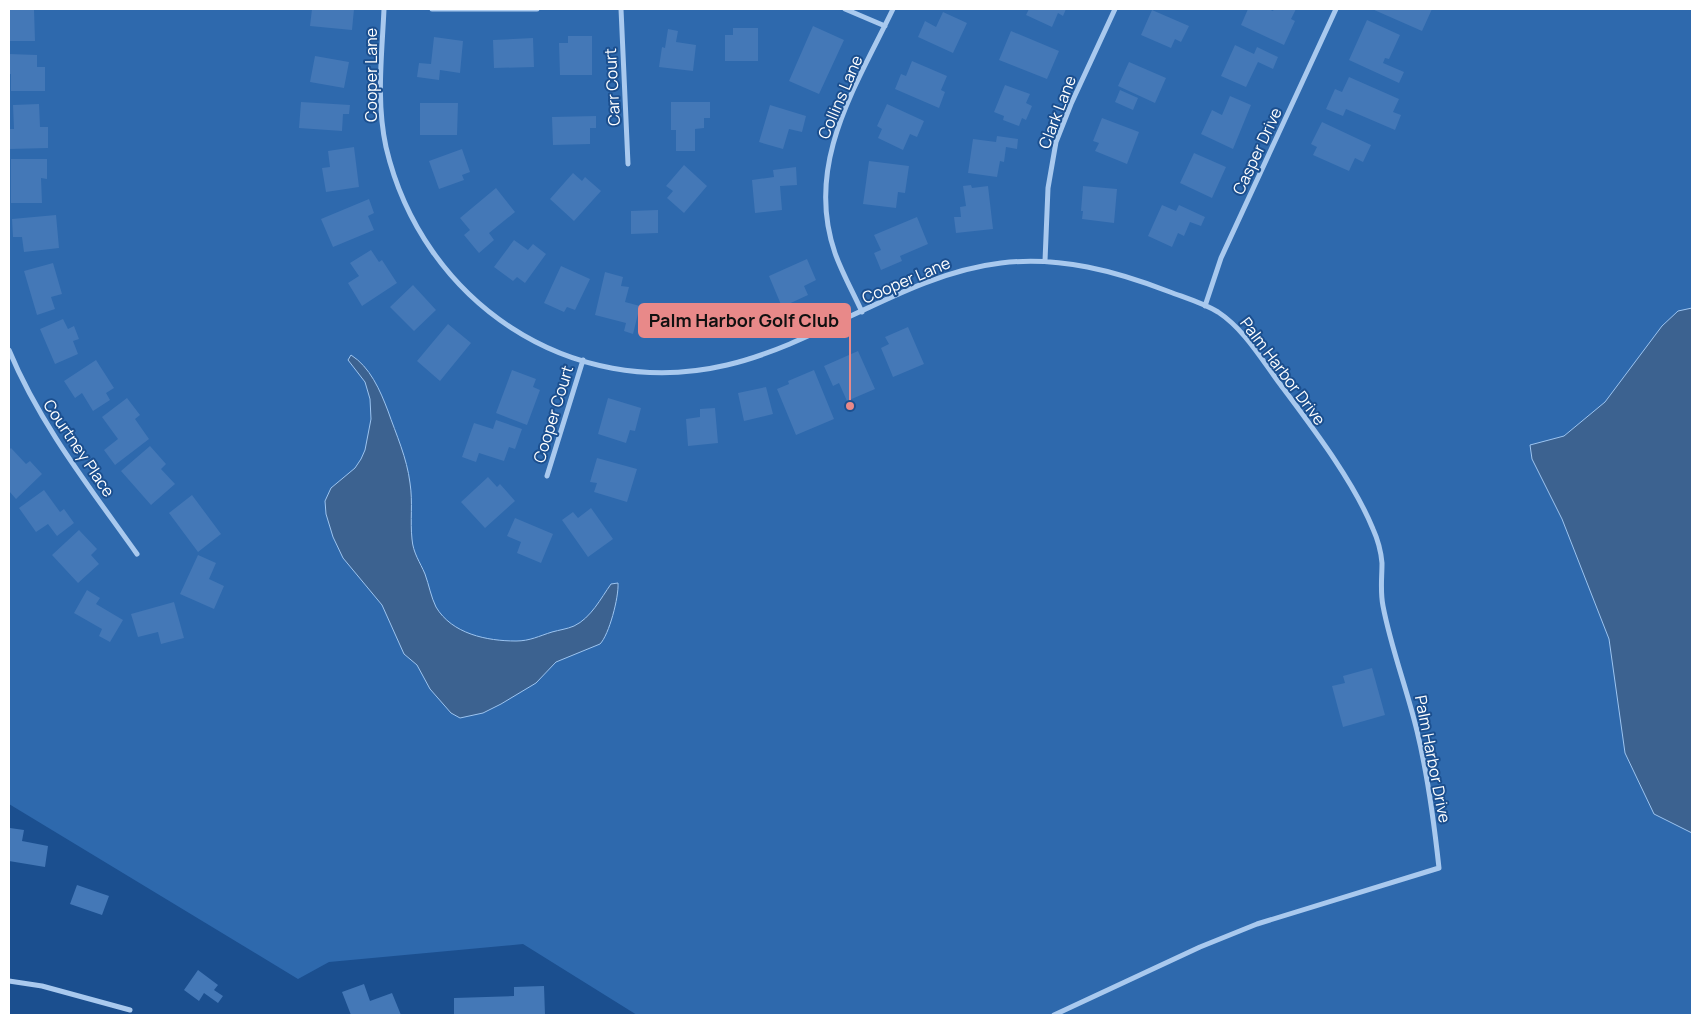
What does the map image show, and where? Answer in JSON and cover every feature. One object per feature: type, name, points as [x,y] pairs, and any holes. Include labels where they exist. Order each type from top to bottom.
[{"type":"street","name":"Cooper Lane","points":[[384,9],[380,94],[384,135],[399,189],[417,228],[444,268],[486,310],[518,332],[541,344],[583,360],[604,366],[646,372],[707,369],[740,362],[772,351],[921,285],[962,270],[1005,262],[1045,261],[1073,263],[1119,274],[1205,306]]},
{"type":"street","points":[[432,9],[537,9]]},
{"type":"street","name":"Carr Court","points":[[621,9],[628,164]]},
{"type":"street","points":[[845,9],[885,26]]},
{"type":"street","name":"Collins Lane","points":[[862,312],[840,266],[832,241],[826,201],[826,173],[838,126],[893,9]]},
{"type":"street","name":"Clark Lane","points":[[1045,261],[1048,181],[1056,142],[1071,104],[1115,9]]},
{"type":"street","name":"Casper Drive","points":[[1205,306],[1221,258],[1336,9]]},
{"type":"street","name":"Palm Harbor Drive","points":[[1054,1015],[1200,947],[1249,927],[1439,868],[1427,776],[1418,733],[1383,609],[1380,588],[1381,555],[1373,529],[1350,484],[1265,363],[1229,321],[1205,306]]},
{"type":"street","name":"Courtney Place","points":[[9,350],[27,391],[44,421],[137,554]]},
{"type":"street","name":"Cooper Court","points":[[547,476],[583,360]]},
{"type":"street","points":[[9,981],[42,986],[130,1010]]},
{"type":"shaded area","points":[[9,9],[1692,9],[1692,1015],[637,1015],[523,944],[329,962],[298,979],[9,804]]},
{"type":"shaded area","points":[[1692,308],[1692,833],[1654,814],[1625,753],[1609,639],[1562,519],[1532,459],[1530,445],[1564,436],[1605,402],[1662,326],[1678,311]]},
{"type":"shaded area","points":[[351,355],[369,372],[378,387],[388,411],[409,474],[411,532],[414,549],[436,607],[451,624],[461,630],[482,637],[505,641],[530,639],[571,627],[580,622],[595,607],[611,584],[618,583],[613,615],[607,633],[600,644],[556,662],[536,683],[483,713],[460,718],[451,713],[430,689],[417,665],[404,654],[382,605],[343,558],[333,537],[326,514],[325,501],[331,488],[355,468],[361,459],[365,450],[371,419],[370,399],[365,382],[348,360]]},
{"type":"building","points":[[9,9],[34,9],[35,41],[9,41]]},
{"type":"building","points":[[312,9],[354,9],[352,30],[310,26]]},
{"type":"building","points":[[1029,9],[1066,9],[1063,16],[1058,13],[1052,27],[1026,15]]},
{"type":"building","points":[[1248,9],[1268,9],[1273,11],[1274,9],[1296,9],[1291,19],[1295,21],[1284,45],[1241,25]]},
{"type":"building","points":[[1372,9],[1432,9],[1422,31]]},
{"type":"building","points":[[1152,10],[1189,26],[1181,42],[1175,39],[1171,48],[1141,35]]},
{"type":"building","points":[[943,12],[967,23],[953,53],[918,37],[925,21],[936,27]]},
{"type":"building","points":[[1367,20],[1400,35],[1389,59],[1385,58],[1383,63],[1404,72],[1399,83],[1349,60]]},
{"type":"building","points":[[813,26],[844,40],[819,94],[789,81]]},
{"type":"building","points":[[733,28],[758,28],[758,61],[725,61],[725,35],[733,35]]},
{"type":"building","points":[[668,29],[678,31],[676,42],[696,45],[693,71],[659,67],[662,47],[665,48]]},
{"type":"building","points":[[1011,31],[1059,51],[1047,79],[999,60]]},
{"type":"building","points":[[568,36],[592,36],[592,75],[560,75],[559,43],[568,43]]},
{"type":"building","points":[[434,37],[463,41],[460,73],[440,70],[439,80],[417,77],[419,63],[431,64]]},
{"type":"building","points":[[533,38],[534,67],[494,68],[493,40]]},
{"type":"building","points":[[1235,45],[1254,54],[1257,47],[1278,57],[1273,69],[1258,62],[1246,87],[1221,76]]},
{"type":"building","points":[[9,54],[37,55],[37,67],[45,67],[45,91],[11,91]]},
{"type":"building","points":[[315,56],[349,62],[344,88],[310,82]]},
{"type":"building","points":[[912,61],[947,76],[941,90],[945,92],[939,108],[895,89],[901,74],[906,76]]},
{"type":"building","points":[[1129,62],[1166,78],[1155,103],[1118,86]]},
{"type":"building","points":[[1349,77],[1399,99],[1393,112],[1401,115],[1395,130],[1346,109],[1343,116],[1326,109],[1335,89],[1342,92]]},
{"type":"building","points":[[1005,85],[1030,94],[1026,103],[1032,106],[1026,120],[1022,118],[1019,126],[1003,120],[1004,116],[994,112]]},
{"type":"building","points":[[1120,90],[1138,98],[1133,110],[1115,102]]},
{"type":"building","points":[[1230,96],[1251,105],[1233,149],[1201,134],[1212,110],[1222,115]]},
{"type":"building","points":[[301,102],[350,105],[349,114],[343,114],[342,131],[299,128]]},
{"type":"building","points":[[671,102],[710,102],[710,118],[704,118],[704,128],[695,129],[695,151],[676,151],[676,130],[671,130]]},
{"type":"building","points":[[420,103],[458,103],[457,135],[420,135]]},
{"type":"building","points":[[39,104],[40,127],[48,127],[48,148],[9,149],[9,129],[14,129],[13,105]]},
{"type":"building","points":[[887,104],[924,121],[917,137],[910,134],[903,150],[878,138],[882,129],[877,126]]},
{"type":"building","points":[[770,105],[806,116],[802,132],[789,129],[783,149],[759,142]]},
{"type":"building","points":[[596,116],[596,128],[590,128],[590,144],[553,145],[552,117]]},
{"type":"building","points":[[1102,118],[1139,132],[1127,164],[1095,151],[1099,143],[1093,141]]},
{"type":"building","points":[[1322,122],[1371,145],[1363,162],[1355,158],[1349,171],[1313,155],[1317,147],[1311,144]]},
{"type":"building","points":[[997,136],[1018,139],[1017,149],[1006,147],[1004,162],[1000,161],[997,177],[968,173],[973,139],[996,142]]},
{"type":"building","points":[[354,147],[359,187],[326,192],[322,168],[330,167],[328,151]]},
{"type":"building","points":[[462,149],[470,172],[462,175],[464,180],[439,189],[429,161]]},
{"type":"building","points":[[1194,153],[1226,167],[1212,198],[1180,183]]},
{"type":"building","points":[[11,159],[47,159],[47,179],[41,178],[42,203],[11,203]]},
{"type":"building","points":[[869,161],[909,166],[905,193],[898,192],[896,208],[863,204]]},
{"type":"building","points":[[684,165],[707,186],[684,213],[667,198],[673,191],[666,186]]},
{"type":"building","points":[[796,167],[797,185],[780,186],[782,210],[755,213],[752,180],[774,177],[773,170]]},
{"type":"building","points":[[573,173],[582,181],[585,177],[601,191],[574,221],[550,199]]},
{"type":"building","points":[[971,185],[972,188],[988,186],[993,229],[956,233],[954,217],[961,217],[960,207],[966,206],[963,186]]},
{"type":"building","points":[[1083,186],[1117,189],[1114,223],[1082,219]]},
{"type":"building","points":[[496,188],[515,212],[489,233],[494,240],[479,253],[464,235],[470,230],[460,218]]},
{"type":"building","points":[[369,199],[374,213],[368,216],[374,230],[333,247],[321,219]]},
{"type":"building","points":[[1162,205],[1176,211],[1179,205],[1205,217],[1201,226],[1190,222],[1184,236],[1178,233],[1172,247],[1148,236]]},
{"type":"building","points":[[658,210],[658,233],[631,234],[631,211]]},
{"type":"building","points":[[56,215],[59,248],[24,252],[22,237],[13,237],[12,219]]},
{"type":"building","points":[[917,217],[928,244],[900,256],[902,261],[881,270],[874,253],[881,250],[874,235]]},
{"type":"building","points":[[514,240],[528,250],[533,244],[546,254],[525,283],[517,277],[513,281],[494,267]]},
{"type":"building","points":[[371,250],[379,262],[382,260],[397,283],[362,306],[348,283],[359,276],[350,263]]},
{"type":"building","points":[[807,259],[816,280],[804,286],[808,295],[782,307],[769,276]]},
{"type":"building","points":[[53,263],[62,294],[51,297],[55,309],[37,315],[24,271]]},
{"type":"building","points":[[561,266],[590,279],[575,310],[567,307],[564,312],[544,303]]},
{"type":"building","points":[[605,272],[623,277],[621,286],[629,287],[625,302],[640,306],[633,334],[624,331],[626,323],[595,315]]},
{"type":"building","points":[[413,285],[436,310],[414,331],[390,307]]},
{"type":"building","points":[[63,319],[68,329],[74,326],[79,339],[73,341],[78,354],[55,364],[40,329]]},
{"type":"building","points":[[448,324],[471,343],[440,381],[417,361]]},
{"type":"building","points":[[908,327],[924,364],[893,377],[881,348],[889,344],[885,337]]},
{"type":"building","points":[[858,351],[875,389],[847,401],[839,383],[833,386],[824,366]]},
{"type":"building","points":[[96,360],[114,388],[106,393],[110,400],[93,411],[82,393],[75,398],[64,381]]},
{"type":"building","points":[[512,370],[536,379],[533,387],[540,390],[527,425],[496,413]]},
{"type":"building","points":[[814,370],[834,419],[796,435],[777,389],[789,384],[788,381]]},
{"type":"building","points":[[766,387],[773,414],[744,421],[738,393]]},
{"type":"building","points":[[127,398],[140,415],[135,419],[149,439],[115,465],[104,450],[118,439],[102,417]]},
{"type":"building","points":[[608,398],[641,408],[635,431],[630,430],[626,443],[598,434]]},
{"type":"building","points":[[715,408],[718,443],[688,446],[686,419],[700,417],[700,409]]},
{"type":"building","points":[[496,420],[522,429],[515,449],[509,447],[504,461],[479,453],[476,462],[462,457],[474,423],[493,429]]},
{"type":"building","points":[[150,446],[166,464],[161,469],[175,484],[151,505],[121,471]]},
{"type":"building","points":[[11,448],[26,464],[30,461],[42,474],[16,499],[9,491],[9,450]]},
{"type":"building","points":[[597,458],[637,469],[627,502],[594,492],[597,483],[590,482]]},
{"type":"building","points":[[488,477],[497,487],[500,484],[515,501],[485,528],[461,502]]},
{"type":"building","points":[[44,490],[60,512],[64,509],[74,523],[57,536],[48,524],[36,532],[19,508]]},
{"type":"building","points":[[192,495],[221,534],[198,552],[169,513]]},
{"type":"building","points":[[591,508],[613,539],[588,557],[562,520],[573,512],[578,518]]},
{"type":"building","points":[[515,518],[553,534],[541,563],[517,553],[521,542],[507,536]]},
{"type":"building","points":[[79,530],[97,549],[91,555],[99,564],[78,583],[52,555]]},
{"type":"building","points":[[198,555],[216,563],[209,579],[224,586],[214,609],[180,594]]},
{"type":"building","points":[[87,590],[100,598],[96,604],[123,620],[110,642],[99,636],[102,629],[74,613]]},
{"type":"building","points":[[174,602],[184,638],[161,644],[158,632],[138,637],[131,614]]},
{"type":"building","points":[[1372,668],[1385,715],[1343,727],[1332,686],[1345,683],[1343,676]]},
{"type":"building","points":[[10,828],[24,830],[22,841],[48,846],[45,867],[9,861]]},
{"type":"building","points":[[77,885],[109,896],[102,915],[70,904]]},
{"type":"building","points":[[198,970],[218,985],[214,990],[223,996],[218,1003],[204,993],[199,1001],[184,990]]},
{"type":"building","points":[[364,984],[370,1001],[392,993],[401,1015],[351,1015],[342,992]]},
{"type":"building","points":[[544,986],[545,1015],[454,1015],[454,998],[514,996],[514,987]]},
{"type":"place","name":"Palm Harbor Golf Club","points":[[850,406]]}]
